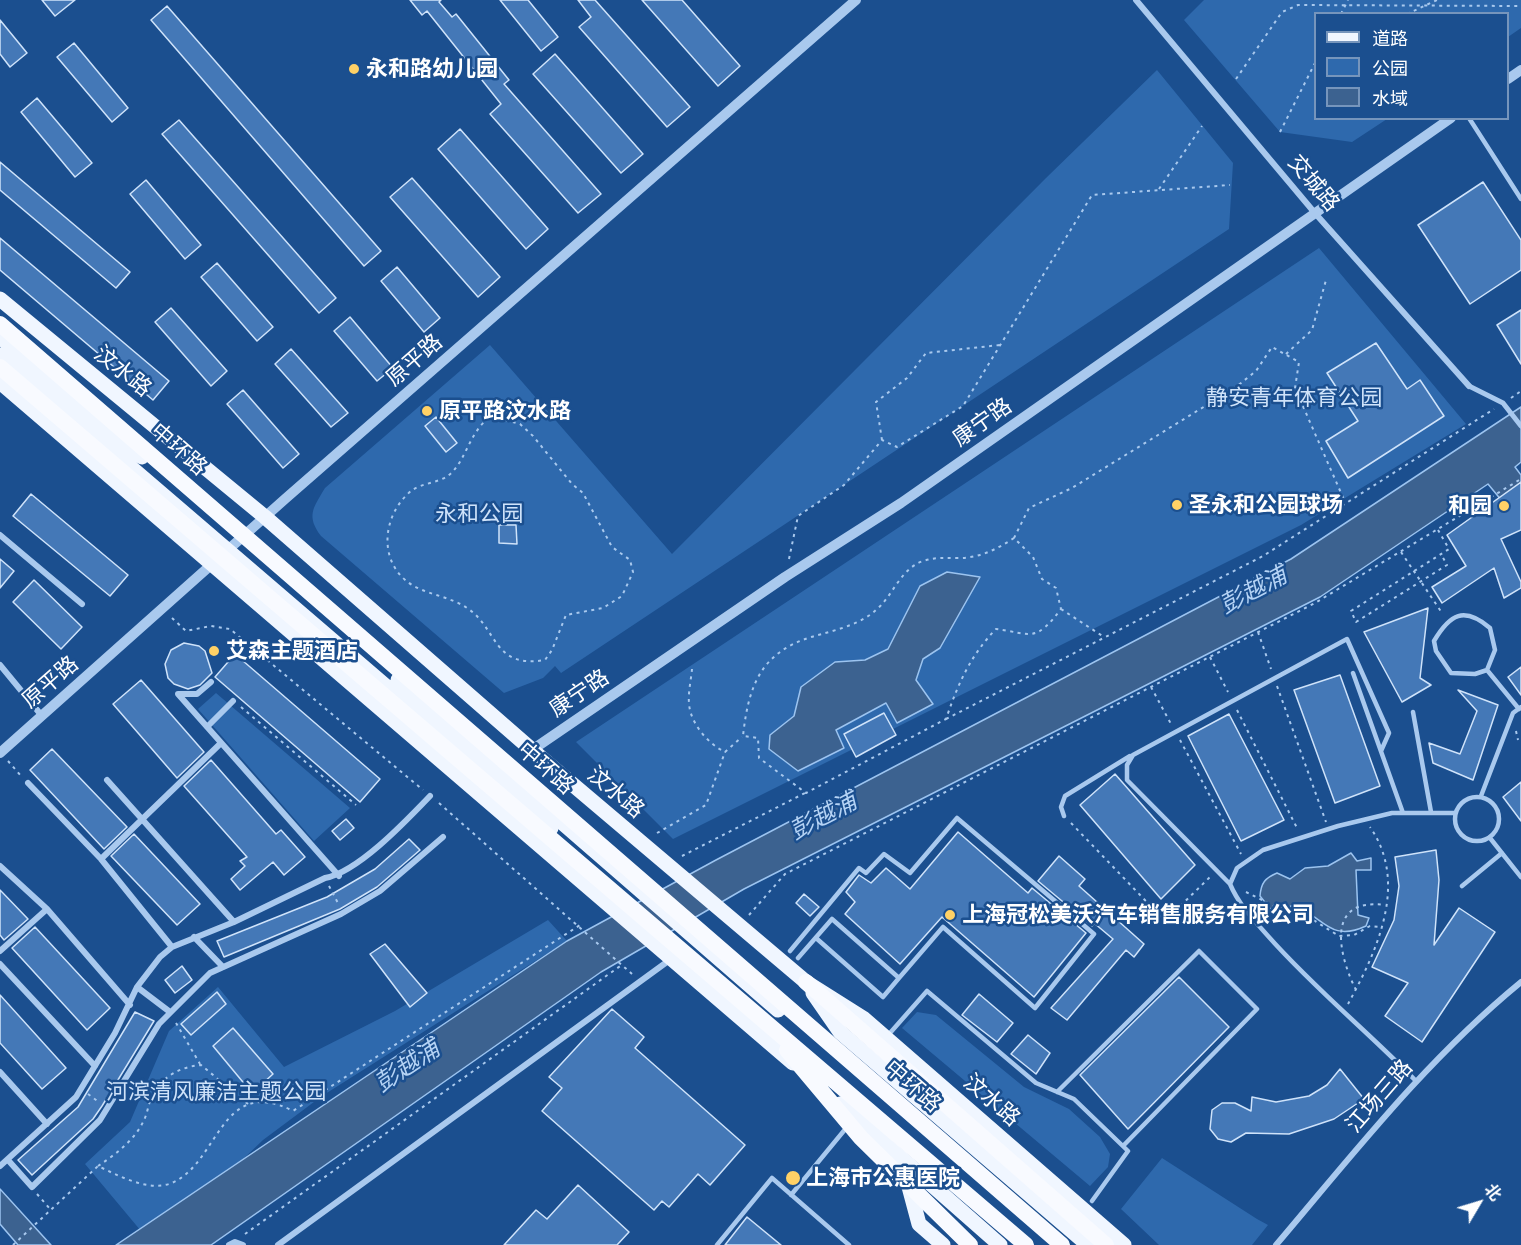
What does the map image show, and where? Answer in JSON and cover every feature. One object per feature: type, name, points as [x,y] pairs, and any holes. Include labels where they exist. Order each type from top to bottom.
[{"type":"highway","name":"中环路","points":[[0,324],[1062,1245]]},
{"type":"highway","points":[[0,367],[1026,1245]]},
{"type":"highway","points":[[806,982],[965,1131],[1106,1245]]},
{"type":"highway","points":[[753,1011],[861,1138],[970,1245]]},
{"type":"main road","name":"汶水路","points":[[0,299],[265,517],[532,750],[806,982],[863,1018],[1124,1245]]},
{"type":"main road","points":[[0,337],[235,546],[696,946],[908,1122],[1051,1245]]},
{"type":"main road","points":[[0,355],[235,546],[407,704],[617,877]]},
{"type":"main road","points":[[0,382],[596,891],[1000,1245]]},
{"type":"main road","points":[[407,704],[442,760]]},
{"type":"main road","points":[[696,946],[802,1045],[1034,1245]]},
{"type":"main road","points":[[761,1035],[802,1045]]},
{"type":"main road","points":[[908,1122],[965,1131],[1088,1245]]},
{"type":"main road","points":[[902,1159],[919,1224],[943,1245]]},
{"type":"street","name":"原平路","points":[[0,753],[214,565],[265,517],[856,0]]},
{"type":"street","name":"交城路","points":[[1136,0],[1314,212],[1469,386]]},
{"type":"street","points":[[1509,79],[1521,70]]},
{"type":"street","name":"康宁路","points":[[532,750],[785,577],[901,503],[1447,120]]},
{"type":"street","points":[[1469,386],[1503,403],[1521,426]]},
{"type":"street","points":[[0,535],[82,604]]},
{"type":"street","points":[[0,664],[42,716]]},
{"type":"street","points":[[211,682],[197,694],[178,694],[339,876]]},
{"type":"street","points":[[207,727],[233,701]]},
{"type":"street","points":[[101,859],[221,742]]},
{"type":"street","points":[[107,780],[234,922]]},
{"type":"street","points":[[28,783],[101,859],[172,946]]},
{"type":"street","points":[[0,1166],[47,1124],[80,1089],[130,1005],[137,987],[160,957],[172,946],[234,922],[325,878],[339,876],[400,827],[430,796]]},
{"type":"street","points":[[8,1160],[32,1187],[100,1120],[159,1024],[210,973],[343,912],[380,891],[443,837]]},
{"type":"street","points":[[0,866],[47,909],[130,1005]]},
{"type":"street","points":[[0,951],[47,909]]},
{"type":"street","points":[[194,937],[223,967]]},
{"type":"street","points":[[278,1245],[672,958]]},
{"type":"street","points":[[0,964],[95,1066]]},
{"type":"street","name":"江场三路","points":[[1276,1245],[1415,1080],[1521,982]]},
{"type":"street","points":[[137,987],[170,1012]]},
{"type":"street","points":[[0,1072],[47,1124]]},
{"type":"street","points":[[232,1243],[243,1245]]},
{"type":"lane","points":[[1470,120],[1521,199]]},
{"type":"lane","points":[[1459,615],[1471,615],[1490,628],[1495,650],[1486,670],[1475,674],[1451,673],[1442,663],[1434,641],[1447,621],[1459,615]]},
{"type":"lane","points":[[1064,816],[1061,807],[1065,796],[1133,754],[1347,639],[1389,733],[1381,752]]},
{"type":"lane","points":[[1482,796],[1513,713],[1520,708],[1486,670]]},
{"type":"lane","points":[[1353,673],[1403,813]]},
{"type":"lane","points":[[1413,712],[1431,812]]},
{"type":"lane","points":[[1133,754],[1127,765],[1127,780],[1230,884],[1237,900],[1298,970],[1415,1080]]},
{"type":"lane","points":[[1482,796],[1492,803],[1498,822],[1490,838],[1482,842],[1470,840],[1456,825],[1456,813],[1467,799],[1482,796]]},
{"type":"lane","points":[[1230,884],[1237,868],[1263,850],[1365,820],[1403,813],[1456,813]]},
{"type":"lane","points":[[790,951],[859,868],[866,873],[884,854],[909,873],[957,818],[1094,934],[1035,1008],[942,927],[883,998],[816,938]]},
{"type":"lane","points":[[1490,838],[1521,877]]},
{"type":"lane","points":[[1462,886],[1502,853]]},
{"type":"lane","points":[[798,958],[832,920],[899,978]]},
{"type":"lane","points":[[1057,1092],[1199,951],[1257,1009],[1122,1146]]},
{"type":"lane","points":[[890,1033],[927,992],[1036,1083],[1074,1099],[1128,1151],[1092,1201]]},
{"type":"lane","points":[[791,1195],[855,1118]]},
{"type":"lane","points":[[717,1245],[772,1178],[849,1245]]},
{"type":"path","points":[[1342,12],[1348,0]]},
{"type":"path","points":[[1411,12],[1437,0]]},
{"type":"path","points":[[1236,79],[1282,12],[1298,4],[1422,7],[1521,6]]},
{"type":"path","points":[[1280,132],[1314,65]]},
{"type":"path","points":[[1159,189],[1202,126]]},
{"type":"path","points":[[882,440],[897,447],[963,406],[1092,195],[1230,185]]},
{"type":"path","points":[[1286,354],[1312,330],[1326,280]]},
{"type":"path","points":[[785,577],[798,516],[844,485],[882,440],[876,402],[907,378],[926,353],[1000,345]]},
{"type":"path","points":[[657,833],[706,805],[725,752],[743,736],[746,709],[756,676],[782,649],[842,629],[867,617],[878,610],[902,576],[921,562],[941,557],[961,558],[983,555],[1014,538],[1029,508],[1072,488],[1236,387],[1256,371],[1272,347],[1299,362],[1295,388],[1346,502]]},
{"type":"path","points":[[682,856],[1263,556],[1521,391]]},
{"type":"path","points":[[491,416],[520,424],[533,436],[572,484],[583,493],[612,547],[630,560],[633,572],[622,596],[603,608],[566,615],[552,650],[545,660],[530,662],[511,656],[495,644],[468,608],[411,584],[393,564],[385,536],[389,520],[412,490],[448,476],[478,426],[491,416]]},
{"type":"path","points":[[748,916],[784,874],[1315,603],[1521,479]]},
{"type":"path","points":[[1438,530],[1449,549],[1413,571],[1351,611],[1356,622],[1447,565],[1441,554]]},
{"type":"path","points":[[1014,538],[1033,556],[1042,579],[1056,588],[1061,609],[1104,637]]},
{"type":"path","points":[[1401,552],[1447,621]]},
{"type":"path","points":[[164,609],[186,631],[211,626],[230,629],[430,796],[623,964],[232,1243]]},
{"type":"path","points":[[946,719],[960,677],[977,651],[996,629],[1023,636],[1045,630],[1061,609]]},
{"type":"path","points":[[1258,632],[1328,830]]},
{"type":"path","points":[[1210,657],[1302,838]]},
{"type":"path","points":[[692,669],[689,705],[699,730],[715,747],[725,752]]},
{"type":"path","points":[[1151,687],[1245,862]]},
{"type":"path","points":[[233,701],[356,805]]},
{"type":"path","points":[[743,736],[758,738],[759,759],[806,793]]},
{"type":"path","points":[[0,753],[28,783]]},
{"type":"path","points":[[1064,816],[1165,921],[1216,871]]},
{"type":"path","points":[[1344,1012],[1369,965],[1381,927],[1389,883],[1377,838],[1365,820]]},
{"type":"path","points":[[325,878],[343,912]]},
{"type":"path","points":[[1230,884],[1276,907],[1294,908],[1339,936],[1354,934],[1370,926],[1381,927]]},
{"type":"path","points":[[1356,990],[1345,969],[1339,936],[1341,924],[1351,912],[1360,908],[1376,904],[1385,905]]},
{"type":"path","points":[[98,1166],[141,1183],[169,1184],[192,1165],[237,1110],[249,1104],[275,1101],[293,1111],[580,926]]},
{"type":"path","points":[[170,1012],[201,1065],[249,1104]]},
{"type":"path","points":[[13,1245],[98,1166],[116,1154],[134,1135],[145,1119],[150,1100],[165,1078],[201,1065]]},
{"type":"path","points":[[80,1089],[107,1107]]},
{"type":"path","points":[[32,1187],[51,1210]]},
{"type":"green space","points":[[1204,0],[1521,0],[1521,28],[1509,36],[1509,12],[1314,12],[1314,120],[1385,120],[1352,142],[1280,132],[1184,20]]},
{"type":"green space","name":"永和公园","points":[[1157,70],[1233,163],[1229,229],[561,673],[555,666],[543,678],[504,693],[321,536],[316,529],[313,512],[325,488],[490,345],[672,554],[1046,178]]},
{"type":"green space","name":"静安青年体育公园","points":[[1319,248],[1466,424],[1301,525],[673,839],[576,742]]},
{"type":"green space","points":[[216,693],[350,808],[314,841],[198,709]]},
{"type":"green space","name":"河滨清风廉洁主题公园","points":[[548,920],[567,941],[322,1096],[263,1140],[215,1186],[141,1231],[85,1164],[130,1122],[169,1031],[218,987],[284,1067],[395,1011]]},
{"type":"green space","points":[[917,1012],[936,1015],[1024,1087],[1069,1109],[1100,1137],[1110,1154],[1108,1167],[1090,1186],[902,1028]]},
{"type":"green space","points":[[1162,1158],[1268,1225],[1252,1245],[1159,1245],[1121,1209]]},
{"type":"water","name":"彭越浦","points":[[1521,407],[1521,462],[1515,467],[1521,475],[1521,524],[1488,484],[1320,597],[744,889],[601,972],[211,1245],[116,1245],[567,941],[716,860],[1291,559]]},
{"type":"water","points":[[947,572],[980,577],[940,648],[923,659],[916,680],[933,704],[897,723],[886,703],[836,730],[844,748],[798,771],[769,749],[770,735],[794,716],[801,687],[835,662],[865,660],[888,649],[920,586]]},
{"type":"water","points":[[1351,853],[1357,861],[1371,858],[1371,870],[1356,870],[1358,915],[1369,918],[1366,926],[1354,930],[1335,930],[1293,905],[1282,911],[1272,911],[1260,896],[1264,882],[1277,873],[1290,879],[1305,868],[1328,866]]},
{"type":"water","points":[[0,1189],[51,1245],[18,1245],[0,1224]]},
{"type":"building","points":[[42,0],[75,0],[55,16]]},
{"type":"building","points":[[410,0],[441,0],[439,2],[452,17],[456,14],[509,80],[504,84],[601,194],[578,213],[490,114],[501,104],[427,11],[422,15]]},
{"type":"building","points":[[500,0],[528,0],[558,37],[541,51]]},
{"type":"building","points":[[578,0],[595,0],[690,107],[667,127],[579,27],[591,17]]},
{"type":"building","points":[[642,0],[682,0],[740,66],[718,86]]},
{"type":"building","points":[[167,6],[381,251],[364,266],[151,20]]},
{"type":"building","points":[[0,20],[27,53],[10,67],[0,54]]},
{"type":"building","points":[[74,43],[128,108],[112,122],[57,57]]},
{"type":"building","points":[[555,54],[643,154],[621,173],[533,74]]},
{"type":"building","points":[[37,98],[92,163],[75,177],[21,112]]},
{"type":"building","points":[[179,120],[336,298],[319,313],[162,134]]},
{"type":"building","points":[[460,129],[548,229],[526,249],[438,149]]},
{"type":"building","points":[[0,162],[130,272],[116,288],[0,190]]},
{"type":"building","points":[[412,178],[500,277],[478,297],[390,197]]},
{"type":"building","points":[[146,180],[201,245],[185,259],[130,194]]},
{"type":"building","points":[[1483,182],[1521,240],[1521,270],[1470,304],[1418,225]]},
{"type":"building","points":[[0,238],[169,381],[153,400],[0,270]]},
{"type":"building","points":[[217,263],[273,327],[257,341],[201,277]]},
{"type":"building","points":[[397,267],[440,318],[424,332],[381,281]]},
{"type":"building","points":[[171,308],[227,371],[211,386],[155,322]]},
{"type":"building","points":[[1521,310],[1521,364],[1497,325]]},
{"type":"building","points":[[350,317],[393,368],[377,381],[334,331]]},
{"type":"building","points":[[1376,343],[1407,389],[1420,380],[1444,416],[1348,478],[1326,441],[1358,421],[1327,373]]},
{"type":"building","points":[[291,349],[348,413],[331,427],[275,364]]},
{"type":"building","points":[[243,390],[299,454],[283,468],[227,404]]},
{"type":"building","points":[[436,417],[457,443],[446,452],[425,426]]},
{"type":"building","points":[[1521,482],[1521,530],[1501,539],[1521,582],[1521,588],[1504,598],[1494,568],[1442,603],[1432,587],[1466,566],[1447,535]]},
{"type":"building","points":[[31,494],[128,575],[110,596],[13,516]]},
{"type":"building","points":[[499,525],[516,525],[517,544],[499,543]]},
{"type":"building","points":[[0,559],[14,571],[0,588]]},
{"type":"building","points":[[34,580],[82,627],[61,649],[13,602]]},
{"type":"building","points":[[1428,608],[1420,678],[1431,685],[1402,702],[1364,632]]},
{"type":"building","points":[[184,643],[199,646],[205,651],[212,673],[200,685],[188,689],[174,684],[168,678],[165,664],[171,650]]},
{"type":"building","points":[[235,654],[380,779],[360,802],[215,677]]},
{"type":"building","points":[[1521,667],[1521,695],[1508,677]]},
{"type":"building","points":[[1340,675],[1380,786],[1335,803],[1294,690]]},
{"type":"building","points":[[141,680],[204,752],[177,778],[113,704]]},
{"type":"building","points":[[1458,690],[1498,705],[1473,780],[1433,763],[1429,743],[1460,754],[1477,711]]},
{"type":"building","points":[[884,713],[896,735],[856,757],[844,734]]},
{"type":"building","points":[[1229,714],[1284,820],[1241,841],[1188,736]]},
{"type":"building","points":[[52,749],[127,827],[104,849],[30,770]]},
{"type":"building","points":[[211,760],[276,834],[281,830],[305,857],[284,875],[273,862],[240,890],[231,879],[245,866],[240,861],[247,857],[184,786]]},
{"type":"building","points":[[1115,774],[1195,865],[1161,899],[1080,805]]},
{"type":"building","points":[[1521,782],[1521,821],[1503,797]]},
{"type":"building","points":[[346,819],[354,828],[340,840],[332,831]]},
{"type":"building","name":"上海冠松美沃汽车销售服务有限公司","points":[[958,832],[1028,893],[1032,888],[1086,933],[1034,997],[942,917],[900,964],[845,914],[855,902],[846,892],[859,875],[871,883],[886,868],[910,889]]},
{"type":"building","points":[[134,834],[200,904],[177,925],[111,856]]},
{"type":"building","points":[[409,839],[420,850],[377,887],[340,909],[224,957],[217,941],[327,897],[375,869]]},
{"type":"building","points":[[1436,850],[1439,880],[1434,945],[1459,908],[1495,932],[1422,1042],[1385,1016],[1408,983],[1372,967],[1394,920],[1399,886],[1395,857]]},
{"type":"building","points":[[1059,856],[1085,879],[1079,886],[1144,944],[1134,957],[1126,950],[1067,1020],[1051,1008],[1113,939],[1094,923],[1092,926],[1038,881]]},
{"type":"building","points":[[0,890],[28,919],[4,940],[0,935]]},
{"type":"building","points":[[804,894],[819,907],[810,916],[796,903]]},
{"type":"building","points":[[35,927],[110,1008],[87,1030],[12,948]]},
{"type":"building","points":[[385,944],[427,993],[410,1007],[370,954]]},
{"type":"building","points":[[182,966],[192,980],[175,993],[165,980]]},
{"type":"building","points":[[1179,977],[1229,1027],[1128,1129],[1080,1075]]},
{"type":"building","points":[[217,992],[226,1004],[191,1035],[181,1024]]},
{"type":"building","points":[[979,994],[1013,1023],[997,1042],[962,1015]]},
{"type":"building","points":[[0,995],[66,1068],[42,1089],[0,1043]]},
{"type":"building","points":[[612,1009],[644,1037],[635,1048],[745,1145],[710,1185],[698,1174],[669,1207],[662,1201],[654,1210],[542,1111],[562,1088],[549,1077]]},
{"type":"building","points":[[135,1012],[154,1021],[102,1106],[93,1119],[32,1175],[18,1160],[78,1107]]},
{"type":"building","points":[[233,1028],[273,1074],[252,1093],[213,1046]]},
{"type":"building","points":[[1028,1035],[1050,1053],[1036,1074],[1011,1054]]},
{"type":"building","points":[[1340,1069],[1364,1099],[1334,1119],[1289,1134],[1246,1133],[1231,1142],[1218,1139],[1210,1129],[1212,1110],[1222,1103],[1235,1103],[1251,1111],[1252,1097],[1276,1102],[1309,1096],[1327,1085]]},
{"type":"building","points":[[578,1185],[629,1232],[617,1245],[504,1245],[536,1210],[547,1219]]},
{"type":"building","points":[[747,1217],[781,1245],[725,1245]]},
{"type":"place","name":"永和路幼儿园","points":[[354,69]]},
{"type":"place","name":"原平路汶水路","points":[[427,411]]},
{"type":"place","name":"圣永和公园球场","points":[[1177,505]]},
{"type":"place","name":"和园","points":[[1504,506]]},
{"type":"place","name":"艾森主题酒店","points":[[214,651]]},
{"type":"place","name":"上海冠松美沃汽车销售服务有限公司","points":[[950,915]]},
{"type":"place","name":"上海市公惠医院","points":[[793,1178]]}]
